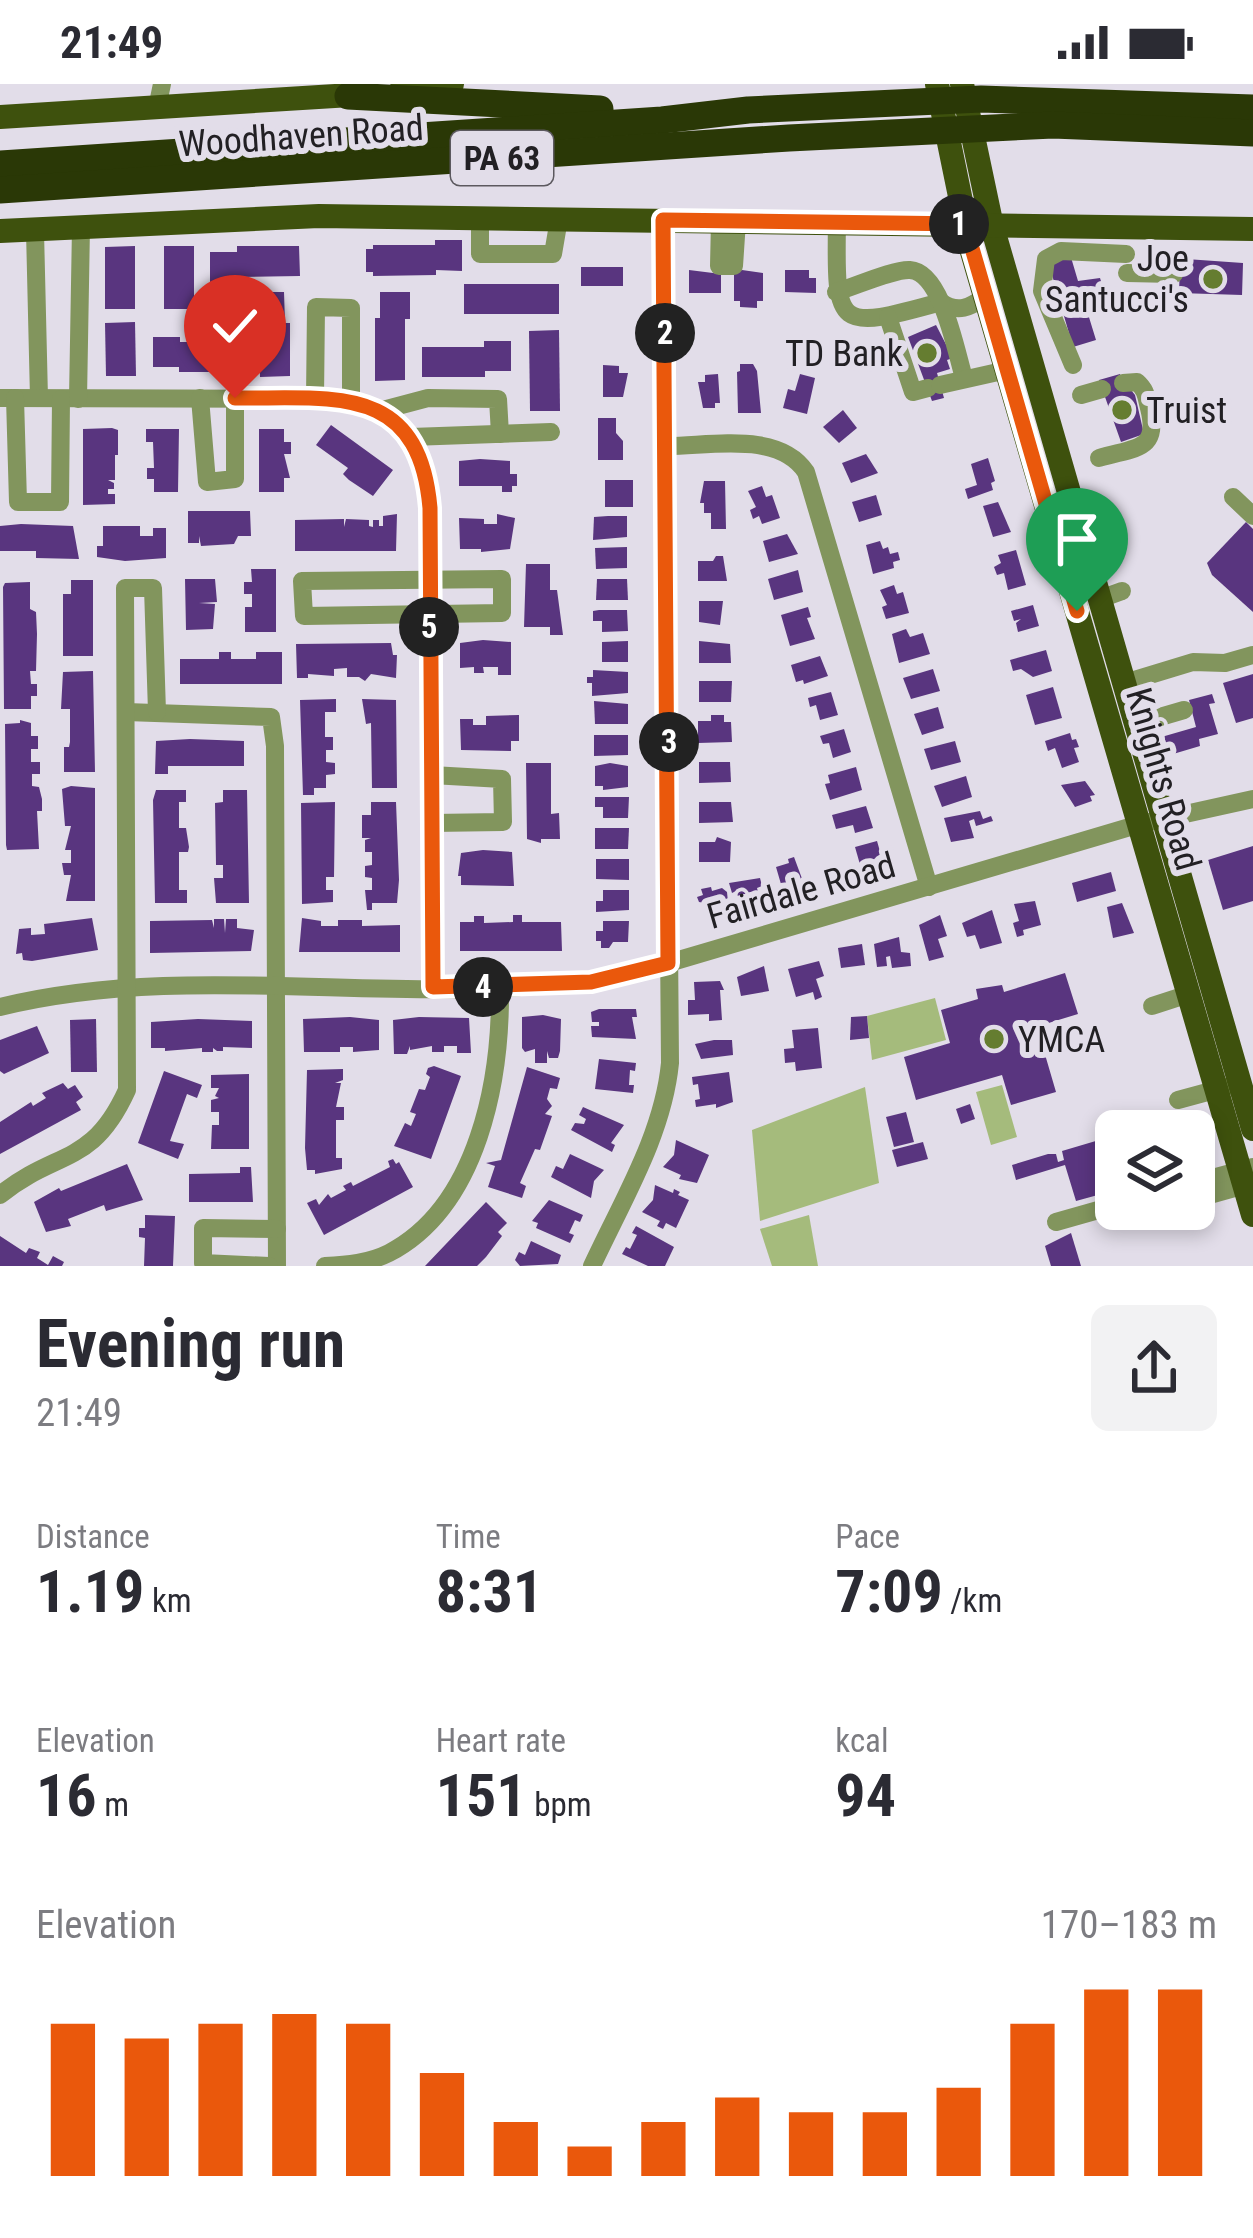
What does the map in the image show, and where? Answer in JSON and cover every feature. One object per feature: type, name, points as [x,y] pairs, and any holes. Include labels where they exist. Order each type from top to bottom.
[{"type":"highway","points":[[348,96],[525,108],[748,110]]},
{"type":"highway","name":"Woodhaven Road","points":[[0,164],[617,124],[748,110],[981,99],[1253,108]]},
{"type":"highway","name":"Woodhaven Road","points":[[0,190],[1053,125],[1253,133]]},
{"type":"highway","points":[[1004,130],[1253,152]]},
{"type":"main road","name":"Woodhaven Road","points":[[0,118],[160,96],[348,96],[452,84]]},
{"type":"main road","name":"Knights Road","points":[[937,84],[992,226],[1136,724],[1151,821],[1228,1086],[1253,1215]]},
{"type":"main road","name":"Knights Road","points":[[962,84],[965,224],[985,297],[1005,364],[1100,601],[1189,994],[1228,1086],[1253,1130]]},
{"type":"main road","points":[[0,231],[284,217],[1253,229]]},
{"type":"main road","points":[[1005,364],[1029,351]]},
{"type":"street","points":[[480,218],[480,254],[553,254],[559,220]]},
{"type":"street","points":[[592,1266],[663,1107],[670,1063],[663,220]]},
{"type":"street","points":[[837,222],[836,292],[842,307],[854,317],[873,321],[941,302],[956,309],[969,308],[985,297]]},
{"type":"street","points":[[82,227],[70,399],[60,502],[18,502],[8,398],[70,399],[314,398],[379,411],[411,437],[429,491],[433,987]]},
{"type":"street","points":[[35,230],[39,398]]},
{"type":"street","points":[[1072,365],[1042,291],[1046,259],[1061,251],[1174,274]]},
{"type":"street","points":[[836,292],[910,270],[933,284],[962,369]]},
{"type":"street","points":[[314,398],[316,307],[351,308],[352,402]]},
{"type":"street","points":[[888,317],[913,392],[962,369],[1005,364]]},
{"type":"street","points":[[1100,458],[1147,443],[1162,416],[1137,382],[1123,383]]},
{"type":"street","points":[[1081,395],[1102,389]]},
{"type":"street","points":[[200,398],[204,480],[234,481],[235,398]]},
{"type":"street","points":[[379,411],[428,398],[498,399],[500,434]]},
{"type":"street","points":[[411,437],[551,432]]},
{"type":"street","points":[[668,446],[780,448],[806,472],[929,887]]},
{"type":"street","points":[[1233,497],[1253,516]]},
{"type":"street","points":[[429,579],[502,579],[502,613],[304,616],[302,581],[429,579]]},
{"type":"street","points":[[0,1195],[32,1173],[80,1151],[114,1119],[127,1090],[125,588],[153,587],[158,712]]},
{"type":"street","points":[[1124,683],[1193,662],[1225,663],[1253,655]]},
{"type":"street","points":[[1136,724],[1184,710]]},
{"type":"street","points":[[126,712],[271,717],[275,746],[278,1229],[273,1266],[203,1263],[203,1228],[278,1229]]},
{"type":"street","points":[[432,775],[502,779],[503,822],[432,823]]},
{"type":"street","name":"Fairdale Road","points":[[0,1006],[56,993],[127,988],[500,988],[591,982],[1151,821],[1253,799]]},
{"type":"street","points":[[325,1266],[386,1255],[414,1237],[445,1201],[473,1148],[489,1101],[501,1028],[500,988]]},
{"type":"street","points":[[1152,1006],[1189,994]]},
{"type":"street","points":[[1178,1100],[1228,1086]]},
{"type":"street","points":[[1215,1180],[1248,1176]]},
{"type":"street","points":[[1215,1193],[1248,1176]]},
{"type":"street","points":[[1056,1222],[1095,1211]]},
{"type":"green space","points":[[935,998],[946,1040],[872,1060],[867,1016]]},
{"type":"green space","points":[[1002,1085],[1017,1137],[991,1145],[976,1092]]},
{"type":"green space","points":[[865,1087],[879,1183],[760,1221],[752,1130]]},
{"type":"green space","points":[[809,1215],[818,1266],[772,1266],[760,1229]]},
{"type":"building","points":[[435,240],[462,240],[462,271],[373,276],[366,272],[366,249],[373,245],[435,245]]},
{"type":"building","points":[[135,246],[135,309],[105,309],[105,247]]},
{"type":"building","points":[[164,246],[194,246],[194,309],[164,309]]},
{"type":"building","points":[[237,246],[299,246],[300,276],[210,282],[210,252],[237,252]]},
{"type":"building","points":[[1070,254],[1078,281],[1100,278],[1105,294],[1084,301],[1096,340],[1073,347],[1048,261]]},
{"type":"building","points":[[1180,261],[1243,263],[1242,295],[1179,293]]},
{"type":"building","points":[[581,267],[623,267],[623,286],[581,286]]},
{"type":"building","points":[[689,270],[721,274],[721,293],[689,293]]},
{"type":"building","points":[[785,270],[809,270],[809,278],[816,278],[816,293],[785,292]]},
{"type":"building","points":[[734,272],[763,273],[763,301],[757,301],[757,308],[740,307],[740,301],[734,301]]},
{"type":"building","points":[[464,284],[559,284],[559,314],[464,314]]},
{"type":"building","points":[[253,292],[284,292],[285,323],[290,323],[290,376],[260,377]]},
{"type":"building","points":[[380,292],[410,292],[405,380],[375,381]]},
{"type":"building","points":[[135,322],[136,376],[106,376],[105,323]]},
{"type":"building","points":[[936,325],[953,358],[947,360],[950,369],[937,373],[944,398],[932,401],[908,337]]},
{"type":"building","points":[[559,330],[560,411],[530,411],[529,331]]},
{"type":"building","points":[[153,337],[242,342],[242,372],[153,367]]},
{"type":"building","points":[[484,341],[511,341],[511,371],[485,371],[485,377],[422,377],[422,347],[484,347]]},
{"type":"building","points":[[740,364],[753,364],[757,371],[761,413],[738,413]]},
{"type":"building","points":[[603,365],[619,366],[619,373],[628,373],[623,397],[603,397]]},
{"type":"building","points":[[718,374],[720,403],[703,408],[698,382],[705,382],[705,375]]},
{"type":"building","points":[[800,374],[815,378],[807,414],[783,408],[788,389],[795,391]]},
{"type":"building","name":"Truist","points":[[1120,374],[1126,391],[1135,395],[1144,434],[1121,442],[1099,380]]},
{"type":"building","points":[[843,410],[857,428],[839,443],[823,427]]},
{"type":"building","points":[[598,418],[616,418],[623,460],[598,460]]},
{"type":"building","points":[[331,425],[393,470],[373,496],[343,474],[348,468],[316,445]]},
{"type":"building","points":[[83,429],[118,430],[118,455],[115,480],[108,480],[114,489],[108,489],[108,494],[115,494],[115,504],[83,505]]},
{"type":"building","points":[[146,429],[179,429],[178,492],[154,492],[154,479],[147,479],[147,468],[154,468],[153,442],[146,442]]},
{"type":"building","points":[[259,429],[284,429],[284,442],[291,442],[291,454],[284,454],[290,478],[284,478],[284,492],[259,492]]},
{"type":"building","points":[[866,454],[878,473],[851,483],[842,463]]},
{"type":"building","points":[[988,458],[993,490],[968,499],[965,489],[977,485],[971,464]]},
{"type":"building","points":[[459,461],[510,461],[510,474],[517,474],[512,492],[502,492],[502,486],[459,486]]},
{"type":"building","points":[[605,480],[633,480],[633,507],[605,507]]},
{"type":"building","points":[[704,481],[725,481],[726,529],[711,529],[711,513],[704,513],[704,503],[700,503]]},
{"type":"building","points":[[762,486],[766,497],[772,495],[780,518],[762,524],[759,516],[753,519],[750,510],[756,507],[748,491]]},
{"type":"building","points":[[876,495],[882,515],[859,522],[852,502]]},
{"type":"building","points":[[998,502],[1011,532],[993,537],[983,506]]},
{"type":"building","points":[[188,511],[250,511],[251,536],[238,536],[234,544],[201,546],[199,536],[199,543],[188,543]]},
{"type":"building","points":[[397,514],[396,551],[295,551],[295,520],[344,519],[344,527],[346,519],[369,520],[373,527],[373,520],[383,526],[383,516]]},
{"type":"building","points":[[497,514],[515,518],[510,549],[460,549],[459,518],[497,524]]},
{"type":"building","points":[[627,516],[627,537],[593,540],[594,517]]},
{"type":"building","points":[[1246,522],[1253,529],[1253,612],[1212,575],[1207,563]]},
{"type":"building","points":[[0,526],[73,526],[79,559],[36,558],[36,551],[0,551]]},
{"type":"building","points":[[103,526],[140,526],[140,536],[153,536],[153,528],[166,528],[166,558],[97,557],[97,546],[103,546]]},
{"type":"building","points":[[787,534],[798,554],[769,562],[763,541]]},
{"type":"building","points":[[880,541],[890,554],[898,552],[900,560],[893,562],[894,568],[873,574],[866,545]]},
{"type":"building","points":[[627,547],[627,568],[596,569],[595,548]]},
{"type":"building","points":[[1016,550],[1026,585],[1008,590],[1004,573],[997,575],[994,567],[1001,563],[998,555]]},
{"type":"building","points":[[723,556],[727,581],[698,581],[698,561],[713,561]]},
{"type":"building","points":[[526,564],[550,564],[550,590],[557,590],[563,635],[550,635],[550,627],[524,627]]},
{"type":"building","points":[[251,569],[276,569],[276,632],[245,632],[245,607],[252,607],[252,594],[244,594],[244,582],[252,582]]},
{"type":"building","points":[[798,570],[803,592],[774,600],[768,579]]},
{"type":"building","points":[[185,579],[215,579],[217,602],[199,603],[215,604],[213,629],[186,630]]},
{"type":"building","points":[[597,579],[627,579],[628,600],[596,600]]},
{"type":"building","points":[[71,580],[93,580],[93,656],[63,656],[63,594],[71,594]]},
{"type":"building","points":[[30,582],[30,609],[36,612],[37,634],[36,671],[30,671],[37,696],[31,696],[31,709],[4,709],[3,587]]},
{"type":"building","points":[[894,585],[897,594],[903,592],[909,613],[886,619],[882,607],[887,605],[880,590]]},
{"type":"building","points":[[699,601],[723,601],[720,625],[699,622]]},
{"type":"building","points":[[1033,605],[1039,626],[1018,632],[1016,623],[1021,619],[1014,621],[1011,611]]},
{"type":"building","points":[[808,607],[815,639],[790,646],[781,615]]},
{"type":"building","points":[[627,610],[628,631],[602,632],[602,621],[593,621],[593,611]]},
{"type":"building","points":[[906,629],[910,637],[923,633],[930,654],[899,663],[892,634]]},
{"type":"building","points":[[628,641],[628,662],[602,662],[602,642]]},
{"type":"building","points":[[699,641],[730,644],[731,663],[699,663]]},
{"type":"building","points":[[511,642],[511,675],[498,675],[498,667],[483,667],[484,673],[474,673],[474,667],[460,668],[460,643]]},
{"type":"building","points":[[391,643],[397,655],[396,678],[371,674],[365,681],[347,677],[347,668],[334,669],[334,676],[297,678],[296,644]]},
{"type":"building","points":[[1046,650],[1052,671],[1033,677],[1021,669],[1013,671],[1010,660]]},
{"type":"building","points":[[219,652],[231,652],[231,659],[256,659],[256,652],[282,652],[282,684],[180,684],[180,659],[219,659]]},
{"type":"building","points":[[820,656],[828,676],[796,682],[791,665]]},
{"type":"building","points":[[933,669],[940,691],[911,699],[903,678]]},
{"type":"building","points":[[593,670],[628,672],[628,693],[592,696],[587,677],[593,677]]},
{"type":"building","points":[[93,671],[95,772],[64,772],[70,709],[61,709],[63,672]]},
{"type":"building","points":[[1253,674],[1253,718],[1236,723],[1223,683]]},
{"type":"building","points":[[699,681],[732,681],[731,702],[699,702]]},
{"type":"building","points":[[1053,687],[1062,718],[1035,725],[1026,695]]},
{"type":"building","points":[[831,692],[838,715],[820,720],[816,705],[810,707],[808,698]]},
{"type":"building","points":[[1212,694],[1215,703],[1209,704],[1218,734],[1199,739],[1200,746],[1163,757],[1158,738],[1196,727],[1189,700]]},
{"type":"building","points":[[336,699],[336,712],[325,712],[325,737],[333,737],[326,762],[335,763],[335,774],[326,775],[326,788],[303,795],[300,700]]},
{"type":"building","points":[[362,699],[396,700],[397,788],[372,788],[371,723],[366,724]]},
{"type":"building","points":[[594,701],[628,704],[628,724],[595,724]]},
{"type":"building","points":[[938,707],[944,728],[922,735],[914,714]]},
{"type":"building","points":[[519,715],[519,741],[511,741],[511,751],[461,750],[460,719],[486,725],[486,716]]},
{"type":"building","points":[[711,715],[724,715],[724,722],[731,722],[732,742],[698,743],[698,721],[711,721]]},
{"type":"building","points":[[31,723],[31,736],[38,736],[31,762],[40,762],[40,774],[32,774],[32,786],[39,787],[42,799],[42,811],[37,811],[39,849],[7,850],[5,724]]},
{"type":"building","points":[[844,729],[851,752],[833,758],[829,743],[823,744],[820,736]]},
{"type":"building","points":[[1070,733],[1079,747],[1074,748],[1079,762],[1062,768],[1055,748],[1048,751],[1045,741]]},
{"type":"building","points":[[594,735],[628,735],[628,755],[594,756]]},
{"type":"building","points":[[156,741],[244,741],[244,766],[168,766],[168,774],[155,774]]},
{"type":"building","points":[[955,741],[961,762],[931,770],[924,749]]},
{"type":"building","points":[[699,762],[730,762],[731,782],[699,783]]},
{"type":"building","points":[[526,763],[551,763],[551,814],[559,813],[560,839],[541,839],[541,843],[527,839]]},
{"type":"building","points":[[595,766],[628,766],[628,787],[603,790],[595,786]]},
{"type":"building","points":[[856,767],[862,790],[830,800],[825,784],[830,783],[828,775]]},
{"type":"building","points":[[966,776],[972,797],[942,807],[934,786]]},
{"type":"building","points":[[1085,781],[1095,795],[1090,796],[1092,801],[1075,807],[1061,785]]},
{"type":"building","points":[[95,788],[95,901],[66,901],[71,875],[64,875],[62,863],[71,863],[71,850],[65,850],[71,826],[65,826],[62,789]]},
{"type":"building","points":[[156,790],[186,790],[186,802],[179,802],[179,828],[186,828],[189,847],[188,852],[179,852],[179,890],[187,890],[187,903],[155,903]]},
{"type":"building","points":[[223,790],[247,790],[249,903],[216,903],[214,878],[223,878],[223,865],[216,865],[215,803],[223,802]]},
{"type":"building","points":[[595,797],[629,797],[628,818],[603,818],[603,807],[595,807]]},
{"type":"building","points":[[335,802],[334,877],[326,877],[333,902],[302,904],[301,803]]},
{"type":"building","points":[[371,802],[396,802],[399,880],[397,903],[372,903],[372,910],[367,910],[365,890],[372,890],[372,878],[365,877],[365,866],[372,865],[372,852],[365,852],[365,840],[371,838],[362,838],[362,815],[371,815]]},
{"type":"building","points":[[699,802],[731,802],[733,822],[699,823]]},
{"type":"building","points":[[866,806],[873,828],[855,833],[853,825],[836,829],[832,815]]},
{"type":"building","points":[[980,811],[983,819],[991,816],[993,821],[976,826],[974,819],[969,821],[974,838],[951,842],[944,818]]},
{"type":"building","points":[[595,828],[629,828],[628,849],[595,849]]},
{"type":"building","points":[[717,837],[731,842],[730,862],[699,862],[699,842],[715,842]]},
{"type":"building","points":[[877,841],[883,862],[861,868],[855,847]]},
{"type":"building","points":[[1253,846],[1253,901],[1223,910],[1208,860]]},
{"type":"building","points":[[512,852],[514,886],[461,885],[461,853]]},
{"type":"building","points":[[794,857],[804,884],[783,891],[776,867]]},
{"type":"building","points":[[596,859],[629,859],[629,880],[596,879]]},
{"type":"building","points":[[1111,872],[1116,891],[1077,902],[1072,883]]},
{"type":"building","points":[[760,878],[761,904],[742,910],[729,883]]},
{"type":"building","points":[[701,889],[727,892],[729,913],[710,919],[705,903],[697,897],[703,895]]},
{"type":"building","points":[[603,890],[629,890],[629,910],[596,912]]},
{"type":"building","points":[[1035,901],[1041,925],[1017,937],[1014,904]]},
{"type":"building","points":[[1122,903],[1134,933],[1113,938],[1107,907]]},
{"type":"building","points":[[992,910],[1002,943],[980,949],[975,935],[967,937],[962,923]]},
{"type":"building","points":[[513,915],[522,915],[522,922],[561,922],[562,951],[460,951],[460,922],[484,916],[484,923],[513,922]]},
{"type":"building","points":[[940,915],[947,936],[938,939],[944,957],[929,961],[919,925]]},
{"type":"building","points":[[92,918],[98,950],[32,961],[16,954],[19,929],[31,928],[31,935],[45,934],[44,924]]},
{"type":"building","points":[[302,918],[321,921],[321,926],[338,926],[338,920],[362,920],[362,926],[400,925],[400,952],[299,952]]},
{"type":"building","points":[[214,919],[224,919],[225,933],[226,919],[237,919],[237,928],[254,930],[251,951],[150,953],[150,921],[212,920],[214,928]]},
{"type":"building","points":[[603,921],[629,921],[628,942],[601,948],[596,931],[603,931]]},
{"type":"building","points":[[899,937],[901,952],[910,953],[911,966],[892,968],[890,956],[887,966],[877,967],[874,944]]},
{"type":"building","points":[[862,944],[865,965],[841,968],[838,948]]},
{"type":"building","points":[[819,961],[824,976],[816,979],[822,997],[815,1000],[813,992],[796,997],[788,969]]},
{"type":"building","points":[[764,966],[769,991],[741,996],[737,977]]},
{"type":"building","name":"YMCA","points":[[1065,973],[1078,1014],[1042,1025],[1045,1032],[1039,1034],[1056,1092],[1011,1105],[1002,1075],[916,1100],[904,1057],[950,1043],[941,1010],[978,999],[976,989],[1002,985],[1004,992]]},
{"type":"building","points":[[720,981],[722,1020],[709,1021],[709,1014],[688,1015],[688,1000],[695,1000],[694,982]]},
{"type":"building","points":[[636,1009],[637,1017],[632,1017],[636,1039],[592,1037],[591,1026],[599,1022],[592,1022],[591,1012]]},
{"type":"building","points":[[867,1016],[869,1038],[850,1040],[851,1017]]},
{"type":"building","points":[[522,1017],[561,1019],[560,1051],[558,1058],[549,1058],[547,1051],[547,1063],[535,1063],[535,1049],[525,1052],[522,1048]]},
{"type":"building","points":[[469,1018],[471,1053],[457,1053],[457,1046],[432,1052],[432,1046],[410,1050],[410,1046],[407,1054],[394,1054],[393,1020]]},
{"type":"building","points":[[96,1019],[97,1072],[71,1072],[70,1020]]},
{"type":"building","points":[[303,1019],[379,1020],[379,1050],[353,1052],[353,1047],[340,1047],[340,1052],[304,1052]]},
{"type":"building","points":[[252,1021],[252,1048],[202,1052],[202,1048],[151,1048],[151,1022]]},
{"type":"building","points":[[37,1026],[49,1053],[4,1074],[0,1071],[0,1040]]},
{"type":"building","points":[[818,1028],[822,1068],[796,1071],[795,1062],[785,1063],[784,1049],[794,1048],[792,1030]]},
{"type":"building","points":[[732,1040],[733,1055],[701,1059],[695,1044]]},
{"type":"building","points":[[599,1059],[636,1063],[635,1071],[630,1070],[633,1093],[595,1089]]},
{"type":"building","points":[[527,1067],[560,1078],[557,1089],[550,1088],[547,1099],[552,1106],[545,1114],[552,1116],[540,1150],[535,1149],[520,1183],[526,1186],[522,1198],[488,1187],[495,1166],[486,1163],[501,1160]]},
{"type":"building","points":[[428,1068],[461,1076],[431,1159],[394,1146],[405,1123],[411,1126],[416,1114],[410,1112],[419,1089],[425,1090]]},
{"type":"building","points":[[343,1069],[343,1080],[335,1083],[341,1083],[336,1107],[344,1107],[344,1120],[336,1120],[336,1158],[342,1158],[342,1169],[315,1174],[307,1170],[305,1148],[307,1070]]},
{"type":"building","points":[[164,1071],[202,1085],[197,1098],[187,1094],[170,1141],[184,1144],[178,1159],[138,1143]]},
{"type":"building","points":[[729,1072],[733,1102],[716,1108],[716,1104],[696,1107],[698,1084],[693,1085],[692,1077]]},
{"type":"building","points":[[249,1074],[249,1149],[211,1149],[212,1125],[219,1125],[219,1112],[211,1112],[211,1100],[219,1098],[215,1096],[219,1088],[211,1088],[211,1075]]},
{"type":"building","points":[[63,1083],[68,1089],[75,1085],[83,1097],[76,1102],[81,1110],[0,1154],[0,1122],[46,1098],[42,1093]]},
{"type":"building","points":[[970,1104],[975,1119],[961,1124],[956,1109]]},
{"type":"building","points":[[583,1107],[624,1125],[611,1143],[615,1145],[612,1152],[571,1130],[575,1123],[584,1124],[586,1119],[579,1115]]},
{"type":"building","points":[[906,1112],[914,1142],[894,1147],[886,1117]]},
{"type":"building","points":[[676,1140],[709,1155],[697,1183],[679,1179],[681,1175],[663,1167],[674,1155]]},
{"type":"building","points":[[1095,1141],[1095,1196],[1076,1201],[1065,1165],[1016,1180],[1012,1165],[1048,1154],[1056,1154],[1058,1162],[1064,1160],[1062,1151]]},
{"type":"building","points":[[923,1142],[928,1159],[897,1167],[892,1150]]},
{"type":"building","points":[[570,1154],[604,1170],[594,1181],[591,1198],[551,1177],[556,1166],[563,1169]]},
{"type":"building","points":[[393,1159],[413,1187],[324,1235],[307,1203],[316,1199],[319,1205],[328,1194],[331,1198],[346,1190],[343,1186],[351,1182],[353,1186],[390,1167],[388,1161]]},
{"type":"building","points":[[127,1164],[143,1200],[106,1211],[104,1205],[68,1219],[71,1226],[46,1232],[34,1202]]},
{"type":"building","points":[[240,1167],[251,1167],[253,1202],[189,1202],[189,1174],[240,1173]]},
{"type":"building","points":[[655,1185],[673,1193],[674,1189],[689,1200],[676,1228],[666,1223],[663,1229],[657,1226],[660,1221],[642,1212],[653,1200]]},
{"type":"building","points":[[549,1200],[583,1215],[580,1222],[575,1220],[570,1243],[536,1228],[538,1223],[532,1221]]},
{"type":"building","points":[[486,1202],[507,1223],[486,1257],[477,1266],[425,1266]]},
{"type":"building","points":[[145,1215],[175,1216],[173,1266],[144,1266],[145,1238],[139,1237],[139,1228],[145,1228]]},
{"type":"building","points":[[636,1226],[674,1247],[665,1266],[648,1266],[622,1254],[637,1235],[632,1233]]},
{"type":"building","points":[[1071,1233],[1081,1266],[1051,1266],[1045,1246]]},
{"type":"building","points":[[0,1236],[26,1253],[29,1248],[40,1252],[37,1258],[48,1265],[53,1256],[64,1262],[62,1266],[0,1266]]},
{"type":"building","points":[[531,1241],[561,1255],[558,1264],[520,1266],[515,1260],[519,1252],[525,1255]]},
{"type":"place","name":"Joe Santucci's","points":[[1213,279]]},
{"type":"place","name":"TD Bank","points":[[927,353]]},
{"type":"place","name":"Truist","points":[[1122,410]]},
{"type":"place","name":"YMCA","points":[[994,1039]]},
{"type":"route","points":[[235,398],[338,399],[379,411],[411,437],[424,470],[430,508],[433,987],[591,982],[668,963],[663,220],[965,224],[1077,611]]}]
